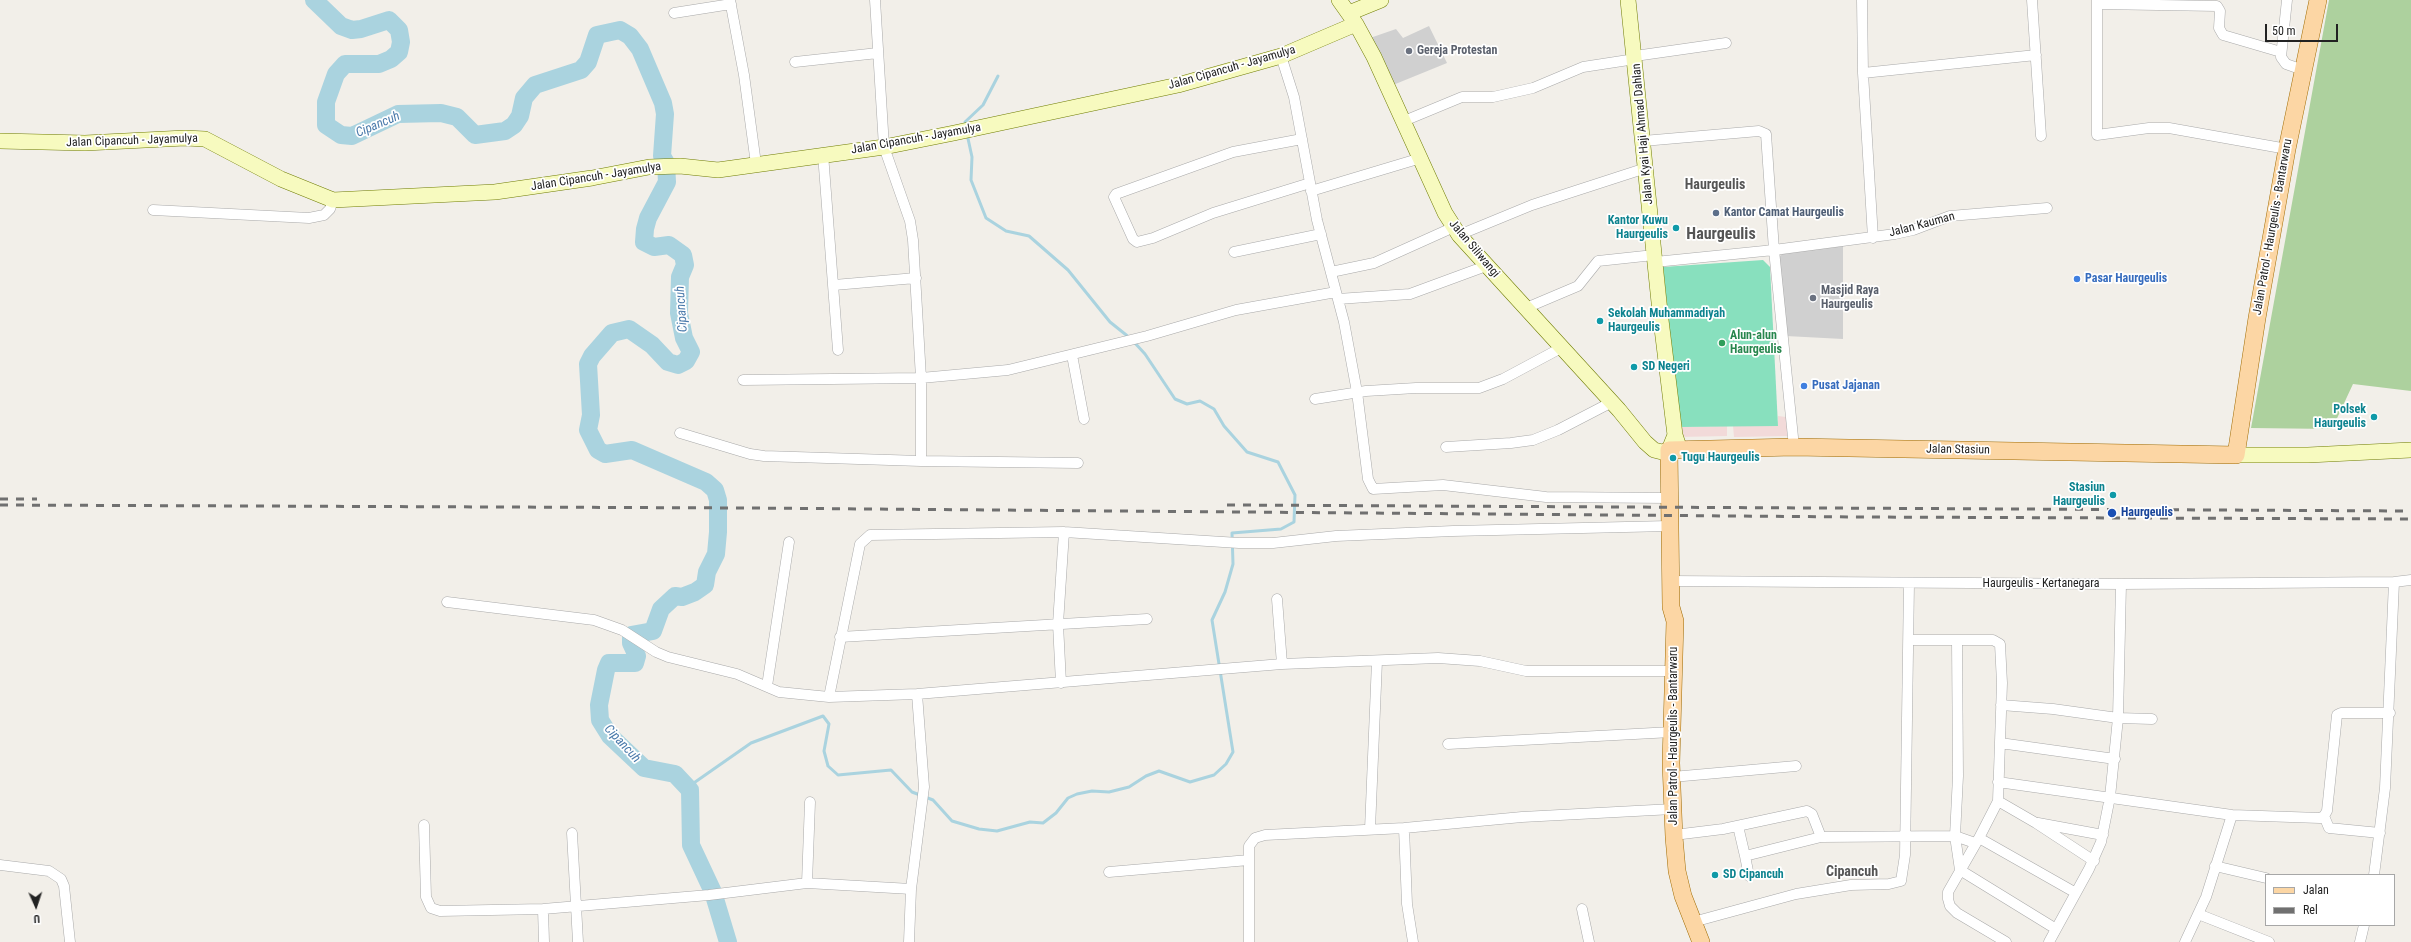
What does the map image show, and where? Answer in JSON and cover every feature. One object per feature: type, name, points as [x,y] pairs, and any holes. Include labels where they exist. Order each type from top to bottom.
[{"type":"main road","name":"Jalan Patrol - Haurgeulis - Bantarwaru","points":[[2236,455],[2258,310],[2287,149],[2318,0]]},
{"type":"main road","name":"Jalan Stasiun","points":[[1675,445],[2236,455]]},
{"type":"main road","points":[[1675,445],[1669,526],[1676,581]]},
{"type":"main road","points":[[1675,445],[1676,581]]},
{"type":"main road","name":"Jalan Patrol - Haurgeulis - Bantarwaru","points":[[1676,581],[1671,607],[1675,621],[1672,732],[1674,835],[1680,885],[1701,942]]},
{"type":"street","points":[[875,0],[884,147],[910,221],[916,278],[921,378],[921,461]]},
{"type":"street","name":"Jalan Siliwangi","points":[[1339,0],[1352,18],[1404,121],[1445,212],[1456,231],[1486,266],[1612,402],[1645,442],[1654,450],[1662,452],[1675,445]]},
{"type":"street","name":"Jalan Cipancuh - Jayamulya","points":[[0,141],[85,144],[172,138],[205,139],[281,179],[333,200],[495,192],[649,168],[680,166],[709,170],[884,147],[1155,91],[1281,56],[1352,18],[1380,0]]},
{"type":"street","name":"Jalan Kyai Haji Ahmad Dahlan","points":[[1628,0],[1635,57],[1654,258],[1675,445]]},
{"type":"street","points":[[1862,0],[1863,73],[1873,238]]},
{"type":"street","points":[[2032,0],[2041,136]]},
{"type":"street","points":[[2287,0],[2281,52],[2283,61],[2303,70]]},
{"type":"street","points":[[674,13],[730,2],[744,76],[756,164]]},
{"type":"street","points":[[2281,52],[2223,36],[2219,28],[2220,11],[2217,6],[2098,2],[2097,135],[2149,128],[2169,128],[2287,149]]},
{"type":"street","points":[[1404,121],[1462,97],[1493,97],[1532,88],[1583,67],[1635,57],[1726,43]]},
{"type":"street","points":[[795,62],[878,53]]},
{"type":"street","points":[[1863,73],[2036,55]]},
{"type":"street","points":[[1281,56],[1294,98],[1321,234],[1337,295],[1357,392],[1368,479],[1373,489],[1447,485],[1546,497],[1670,498]]},
{"type":"street","points":[[1643,141],[1759,131],[1766,134],[1774,250],[1794,447]]},
{"type":"street","points":[[1302,139],[1233,152],[1116,194],[1114,197],[1133,239],[1137,242],[1153,238],[1212,213],[1421,158]]},
{"type":"street","points":[[823,154],[838,350]]},
{"type":"street","points":[[1331,272],[1374,263],[1456,231],[1646,168]]},
{"type":"street","points":[[153,210],[314,218],[328,212],[333,200]]},
{"type":"street","name":"Jalan Kauman","points":[[1526,308],[1578,286],[1598,261],[1774,250],[1873,238],[1906,232],[1950,216],[2047,208]]},
{"type":"street","points":[[1234,252],[1321,234]]},
{"type":"street","points":[[743,380],[921,378],[1008,370],[1147,336],[1236,310],[1337,295],[1410,294],[1486,266]]},
{"type":"street","points":[[834,285],[916,278]]},
{"type":"street","points":[[1315,399],[1357,392],[1416,388],[1479,388],[1503,379],[1561,348]]},
{"type":"street","points":[[1072,355],[1084,419]]},
{"type":"street","points":[[1446,447],[1511,443],[1533,440],[1558,430],[1612,402]]},
{"type":"street","points":[[680,433],[757,455],[921,461],[1078,463]]},
{"type":"street","points":[[2236,455],[2308,455],[2411,450]]},
{"type":"street","points":[[829,697],[840,636],[860,544],[870,536],[1064,532],[1239,543],[1370,534],[1669,526]]},
{"type":"street","points":[[1061,683],[1058,624],[1064,532]]},
{"type":"street","points":[[767,686],[789,542]]},
{"type":"street","name":"Haurgeulis - Kertanegara","points":[[1676,581],[2121,584],[2394,582],[2411,580]]},
{"type":"street","points":[[2374,874],[2380,833],[2390,713],[2394,582]]},
{"type":"street","points":[[1693,922],[1754,904],[1810,892],[1851,884],[1896,883],[1901,881],[1904,876],[1909,583]]},
{"type":"street","points":[[2049,942],[2094,861],[2103,835],[2115,759],[2118,718],[2121,584]]},
{"type":"street","points":[[1277,599],[1282,664]]},
{"type":"street","points":[[447,602],[594,620],[622,630],[656,652],[668,657],[737,674],[779,692],[795,695],[829,697],[917,694],[1282,664],[1455,658],[1480,661],[1526,670],[1674,671]]},
{"type":"street","points":[[840,636],[1147,618]]},
{"type":"street","points":[[1909,640],[1993,640],[2000,644],[2002,659],[1998,801],[1948,892],[1950,906],[1957,913],[2006,942]]},
{"type":"street","points":[[1957,640],[1958,776],[1955,836],[1960,870]]},
{"type":"street","points":[[1370,829],[1377,661]]},
{"type":"street","points":[[909,942],[911,889],[922,815],[924,787],[917,694]]},
{"type":"street","points":[[2001,705],[2052,709],[2118,718],[2152,719]]},
{"type":"street","points":[[2380,833],[2329,828],[2324,816],[2328,804],[2337,715],[2341,713],[2390,713]]},
{"type":"street","points":[[1448,744],[1672,732]]},
{"type":"street","points":[[2000,743],[2115,759]]},
{"type":"street","points":[[1672,777],[1796,766]]},
{"type":"street","points":[[1998,782],[2232,814],[2314,819],[2324,816]]},
{"type":"street","points":[[1998,801],[2036,823],[2094,861]]},
{"type":"street","points":[[807,883],[810,802]]},
{"type":"street","points":[[1248,942],[1250,842],[1255,838],[1265,835],[1404,828],[1522,817],[1673,809]]},
{"type":"street","points":[[1674,835],[1738,826],[1807,811],[1812,814],[1821,837]]},
{"type":"street","points":[[2185,942],[2198,914],[2232,814]]},
{"type":"street","points":[[2036,823],[2103,835]]},
{"type":"street","points":[[424,825],[426,897],[431,908],[440,911],[543,909],[709,895],[731,891],[807,883],[911,889]]},
{"type":"street","points":[[1738,826],[1749,876]]},
{"type":"street","points":[[1404,828],[1408,904],[1413,942]]},
{"type":"street","points":[[572,833],[578,942]]},
{"type":"street","points":[[1745,856],[1821,837],[1955,836],[1977,840],[2076,893]]},
{"type":"street","points":[[1109,872],[1249,860]]},
{"type":"street","points":[[0,865],[49,871],[61,878],[65,893],[70,942]]},
{"type":"street","points":[[2215,866],[2265,878]]},
{"type":"street","points":[[1960,870],[2056,929]]},
{"type":"street","points":[[543,909],[544,942]]},
{"type":"street","points":[[1582,910],[1589,942]]},
{"type":"street","points":[[2198,914],[2268,942]]},
{"type":"street","points":[[2360,942],[2364,926]]},
{"type":"shaded area","name":"Gereja Protestan","points":[[1429,26],[1447,63],[1393,85],[1370,38],[1396,29],[1403,38]]},
{"type":"shaded area","name":"Masjid Raya Haurgeulis","points":[[1843,246],[1843,339],[1786,336],[1778,258],[1782,254]]},
{"type":"shaded area","points":[[1778,416],[1786,417],[1788,436],[1734,437],[1733,426],[1778,426]]},
{"type":"shaded area","points":[[1727,426],[1727,436],[1679,437],[1680,427]]},
{"type":"green space","points":[[2329,0],[2411,0],[2411,391],[2353,384],[2332,429],[2251,428]]},
{"type":"green space","name":"Alun-alun Haurgeulis","points":[[1763,260],[1770,267],[1778,426],[1680,427],[1663,267]]},
{"type":"waterway","name":"Cipancuh","points":[[314,0],[341,26],[352,30],[361,29],[389,20],[399,30],[401,42],[399,52],[391,59],[379,64],[345,64],[336,74],[326,102],[326,125],[341,135],[352,136],[398,114],[441,113],[457,117],[475,135],[505,131],[514,125],[520,116],[524,98],[535,85],[581,70],[588,62],[597,35],[620,30],[630,36],[640,49],[663,103],[665,114],[662,156],[666,163],[667,182],[648,218],[644,242],[654,247],[669,245],[683,255],[685,265],[680,277],[679,313],[684,338],[691,352],[686,361],[678,365],[668,362],[652,345],[629,329],[612,333],[592,356],[588,364],[591,415],[588,430],[598,450],[605,454],[632,450],[706,482],[715,490],[718,500],[718,532],[716,554],[707,572],[705,585],[695,592],[682,597],[675,596],[661,609],[653,631],[631,635],[631,643],[637,656],[635,663],[609,663],[606,670],[599,705],[600,720],[610,736],[644,768],[675,774],[690,790],[691,845],[713,892],[728,942]]},
{"type":"waterway","points":[[966,127],[965,122],[983,105],[998,76]]},
{"type":"waterway","points":[[967,134],[972,157],[971,180],[986,218],[1006,231],[1029,236],[1068,270],[1110,322],[1130,338]]},
{"type":"waterway","points":[[688,787],[751,743],[823,716],[829,724],[824,751],[828,766],[838,775],[891,770],[912,792],[933,800],[952,821],[979,829],[997,831],[1030,822],[1043,823],[1056,813],[1068,798],[1077,794],[1092,791],[1109,792],[1129,787],[1146,776],[1159,771],[1190,782],[1214,775],[1226,764],[1233,752],[1212,620],[1225,592],[1233,564],[1232,533],[1281,529],[1294,522],[1295,495],[1278,462],[1247,452],[1224,426],[1214,409],[1200,401],[1187,404],[1175,399],[1145,354],[1134,342]]},
{"type":"railway","points":[[0,499],[37,499]]},
{"type":"railway","points":[[0,505],[748,508],[1858,517],[2411,519]]},
{"type":"railway","points":[[1227,505],[2411,511]]},
{"type":"place","name":"Gereja Protestan","points":[[1409,51]]},
{"type":"place","name":"Kantor Camat Haurgeulis","points":[[1716,213]]},
{"type":"place","name":"Kantor Kuwu Haurgeulis","points":[[1676,228]]},
{"type":"place","name":"Pasar Haurgeulis","points":[[2077,279]]},
{"type":"place","name":"Masjid Raya Haurgeulis","points":[[1813,298]]},
{"type":"place","name":"Sekolah Muhammadiyah Haurgeulis","points":[[1600,321]]},
{"type":"place","name":"Alun-alun Haurgeulis","points":[[1722,343]]},
{"type":"place","name":"SD Negeri","points":[[1634,367]]},
{"type":"place","name":"Pusat Jajanan","points":[[1804,386]]},
{"type":"place","name":"Polsek Haurgeulis","points":[[2374,417]]},
{"type":"place","name":"Tugu Haurgeulis","points":[[1673,458]]},
{"type":"place","name":"Stasiun Haurgeulis","points":[[2113,495]]},
{"type":"place","name":"Haurgeulis","points":[[2112,513]]},
{"type":"place","name":"SD Cipancuh","points":[[1715,875]]},
{"type":"district","name":"Haurgeulis","points":[[1715,185]]},
{"type":"district","name":"Haurgeulis","points":[[1721,235]]},
{"type":"district","name":"Cipancuh","points":[[1852,872]]}]
